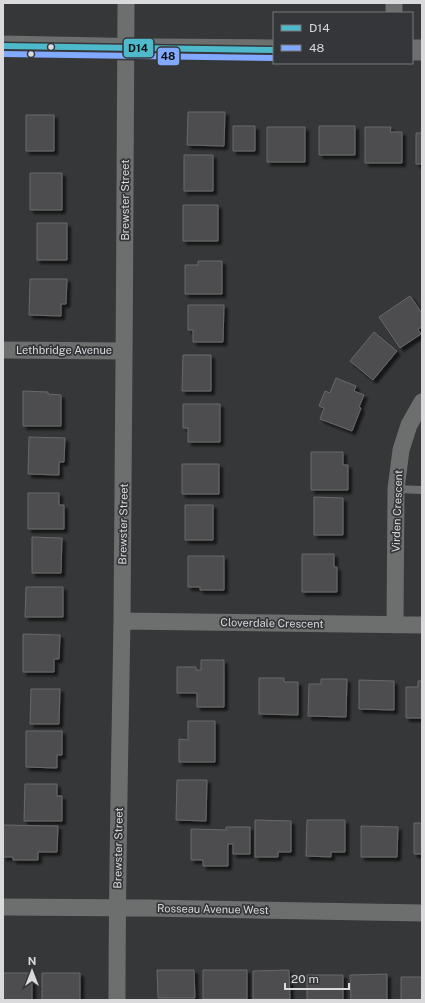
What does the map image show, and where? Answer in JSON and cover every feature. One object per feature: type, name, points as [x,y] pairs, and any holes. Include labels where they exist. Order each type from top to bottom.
[{"type":"street","name":"Brewster Street","points":[[116,1000],[122,621],[126,3]]},
{"type":"street","points":[[3,46],[273,50]]},
{"type":"street","name":"Lethbridge Avenue","points":[[3,350],[124,351]]},
{"type":"street","name":"Virden Crescent","points":[[395,625],[396,489],[403,444],[409,425],[422,402]]},
{"type":"street","name":"Cloverdale Crescent","points":[[122,621],[422,625]]},
{"type":"street","name":"Rosseau Avenue West","points":[[3,907],[422,914]]},
{"type":"lane","points":[[396,489],[422,490]]},
{"type":"building","points":[[188,112],[225,112],[224,146],[187,145]]},
{"type":"building","points":[[26,115],[54,115],[54,151],[26,151]]},
{"type":"building","points":[[233,126],[255,126],[255,151],[233,151]]},
{"type":"building","points":[[319,126],[355,126],[355,155],[319,155]]},
{"type":"building","points":[[267,127],[305,127],[305,162],[267,162]]},
{"type":"building","points":[[365,127],[391,127],[390,132],[402,132],[402,163],[365,163]]},
{"type":"building","points":[[416,133],[422,133],[422,164],[416,164]]},
{"type":"building","points":[[184,155],[213,155],[213,191],[184,191]]},
{"type":"building","points":[[30,173],[62,173],[62,210],[30,210]]},
{"type":"building","points":[[183,205],[218,205],[218,241],[183,241]]},
{"type":"building","points":[[37,223],[67,223],[67,260],[37,260]]},
{"type":"building","points":[[198,261],[222,261],[222,294],[185,294],[185,265],[198,265]]},
{"type":"building","points":[[30,279],[67,279],[66,304],[61,304],[61,316],[29,315]]},
{"type":"building","points":[[410,296],[422,313],[422,327],[418,329],[421,334],[400,348],[379,317]]},
{"type":"building","points":[[188,305],[224,305],[223,342],[193,342],[193,330],[188,330]]},
{"type":"building","points":[[374,332],[397,351],[373,380],[350,361]]},
{"type":"building","points":[[183,355],[211,355],[211,391],[182,391]]},
{"type":"building","points":[[336,378],[356,386],[354,391],[364,395],[359,407],[361,408],[352,431],[320,419],[324,408],[319,406],[325,391],[330,393]]},
{"type":"building","points":[[23,391],[48,392],[48,394],[61,395],[61,426],[23,426]]},
{"type":"building","points":[[183,404],[220,404],[220,442],[188,442],[188,428],[183,428]]},
{"type":"building","points":[[29,437],[65,438],[64,462],[59,462],[59,475],[28,474]]},
{"type":"building","points":[[311,452],[343,452],[343,465],[348,465],[348,490],[311,490]]},
{"type":"building","points":[[182,464],[219,464],[219,494],[182,494]]},
{"type":"building","points":[[28,493],[59,493],[59,505],[64,505],[64,529],[28,529]]},
{"type":"building","points":[[314,497],[343,498],[343,535],[314,535]]},
{"type":"building","points":[[185,505],[213,505],[213,540],[185,540]]},
{"type":"building","points":[[32,537],[62,538],[61,573],[32,573]]},
{"type":"building","points":[[302,554],[334,554],[334,567],[337,567],[337,592],[302,592]]},
{"type":"building","points":[[188,556],[224,556],[224,590],[200,590],[200,587],[188,587]]},
{"type":"building","points":[[26,587],[63,587],[63,617],[25,617]]},
{"type":"building","points":[[23,634],[60,635],[59,659],[54,659],[54,672],[23,672]]},
{"type":"building","points":[[201,660],[224,660],[224,707],[197,707],[197,693],[177,693],[177,667],[196,667],[196,670],[201,670]]},
{"type":"building","points":[[259,678],[284,678],[284,682],[298,682],[298,715],[259,714]]},
{"type":"building","points":[[321,679],[347,679],[346,717],[308,716],[309,684],[321,684]]},
{"type":"building","points":[[359,680],[394,681],[394,710],[359,709]]},
{"type":"building","points":[[418,681],[422,681],[422,718],[406,718],[406,687],[418,687]]},
{"type":"building","points":[[31,689],[60,689],[59,724],[30,724]]},
{"type":"building","points":[[188,721],[215,721],[215,762],[179,762],[179,739],[188,740]]},
{"type":"building","points":[[26,731],[62,731],[62,755],[57,755],[57,768],[26,767]]},
{"type":"building","points":[[177,780],[207,780],[206,821],[176,820]]},
{"type":"building","points":[[25,784],[57,784],[57,796],[62,796],[62,821],[24,821]]},
{"type":"building","points":[[255,820],[291,821],[291,852],[278,852],[278,857],[255,857]]},
{"type":"building","points":[[307,820],[345,820],[345,852],[331,852],[331,857],[306,856]]},
{"type":"building","points":[[414,823],[422,823],[422,854],[414,854]]},
{"type":"building","points":[[3,825],[58,826],[57,852],[38,852],[38,860],[13,860],[13,857],[3,857]]},
{"type":"building","points":[[361,826],[398,827],[397,857],[361,857]]},
{"type":"building","points":[[226,827],[250,827],[250,854],[233,854],[233,844],[228,844],[228,866],[203,866],[203,860],[191,860],[191,829],[226,830]]},
{"type":"building","points":[[157,970],[194,970],[195,998],[158,998]]},
{"type":"building","points":[[203,970],[247,970],[247,999],[203,999]]},
{"type":"building","points":[[289,970],[290,999],[253,999],[253,971]]},
{"type":"building","points":[[3,973],[32,973],[32,1000],[3,1000]]},
{"type":"building","points":[[42,973],[80,973],[80,1000],[42,1000]]},
{"type":"building","points":[[387,974],[387,1000],[351,1000],[350,975]]},
{"type":"building","points":[[307,975],[343,975],[343,1000],[307,1000]]},
{"type":"building","points":[[401,977],[422,977],[422,1000],[401,1000]]},
{"type":"transit line","name":"D14","points":[[3,46],[273,50]]},
{"type":"transit line","name":"48","points":[[3,54],[273,58]]}]
